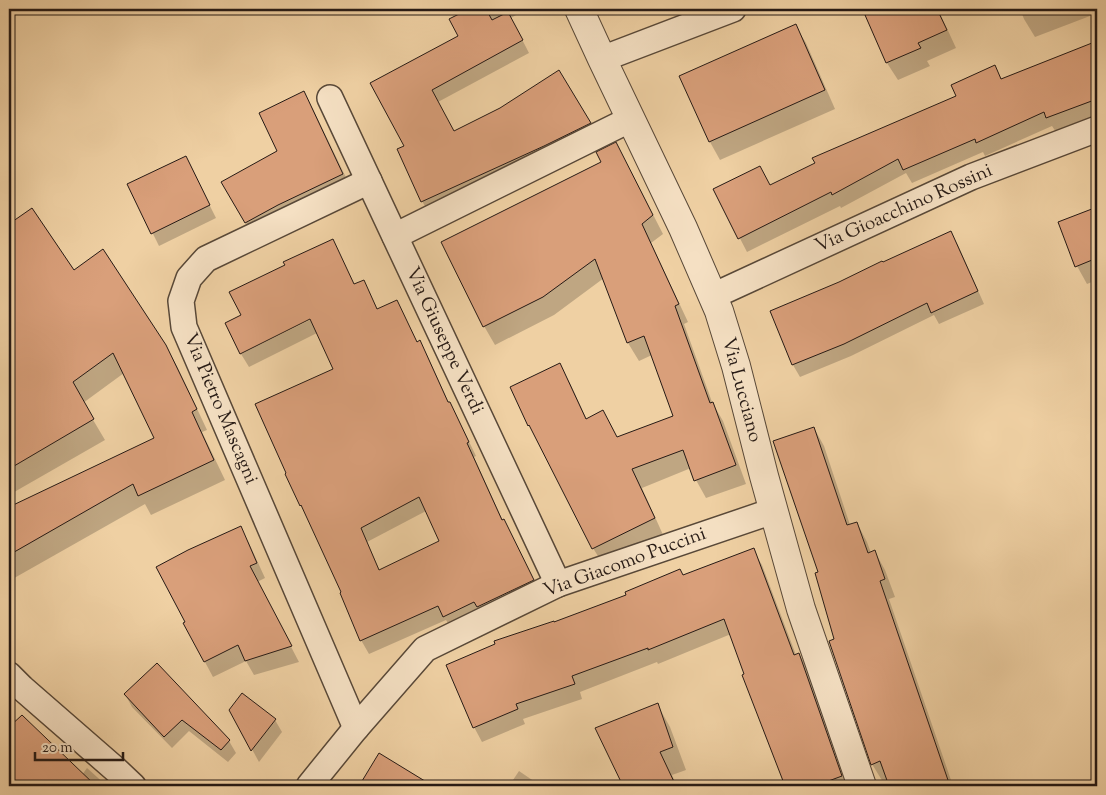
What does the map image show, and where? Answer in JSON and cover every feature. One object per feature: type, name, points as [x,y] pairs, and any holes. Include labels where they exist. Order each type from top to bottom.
[{"type":"street","name":"Via Lucciano","points":[[579,9],[683,228],[719,311],[736,366],[773,511],[801,609],[862,786]]},
{"type":"street","points":[[602,59],[733,9]]},
{"type":"street","name":"Via Giuseppe Verdi","points":[[330,98],[558,584]]},
{"type":"street","points":[[395,236],[631,119]]},
{"type":"street","name":"Via Gioacchino Rossini","points":[[713,296],[971,178],[1097,129]]},
{"type":"street","name":"Via Pietro Mascagni","points":[[356,728],[184,327],[181,300],[189,278],[206,259],[369,181]]},
{"type":"street","name":"Via Giacomo Puccini","points":[[308,786],[425,649],[558,584],[773,511]]},
{"type":"street","points":[[9,675],[48,712],[133,786]]},
{"type":"street","points":[[115,769],[151,786]]},
{"type":"building","points":[[469,9],[486,9],[492,20],[508,12],[523,40],[432,90],[454,131],[500,108],[559,70],[591,123],[421,202],[397,149],[404,146],[370,83],[458,36],[449,19]]},
{"type":"building","points":[[879,9],[937,9],[947,30],[918,43],[921,48],[886,63],[865,15]]},
{"type":"building","points":[[796,24],[825,90],[709,142],[679,76]]},
{"type":"building","points":[[1097,41],[1097,99],[1046,118],[1044,112],[976,143],[975,139],[903,170],[898,159],[832,195],[831,192],[738,239],[713,189],[760,166],[770,185],[815,163],[812,158],[956,96],[951,85],[995,65],[1001,79]]},
{"type":"building","points":[[304,91],[343,174],[245,223],[221,182],[277,151],[259,113]]},
{"type":"building","points":[[616,142],[653,215],[642,224],[679,304],[675,306],[710,403],[713,402],[736,465],[694,481],[683,450],[632,469],[655,518],[592,549],[528,426],[510,387],[560,363],[586,419],[603,410],[617,437],[673,416],[644,336],[627,343],[595,259],[543,297],[483,327],[441,242],[601,162],[596,152]]},
{"type":"building","points":[[186,156],[210,205],[151,234],[127,184]]},
{"type":"building","points":[[1097,207],[1097,258],[1075,267],[1058,222]]},
{"type":"building","points":[[32,208],[74,270],[103,249],[166,345],[197,409],[192,412],[214,460],[138,496],[133,484],[9,555],[9,507],[154,438],[113,353],[73,382],[94,419],[9,469],[9,224]]},
{"type":"building","points":[[951,231],[978,291],[931,313],[927,303],[844,344],[792,365],[770,311]]},
{"type":"building","points":[[333,239],[354,284],[364,280],[377,309],[397,300],[417,342],[420,340],[448,402],[450,402],[469,442],[467,443],[502,520],[504,519],[534,580],[477,607],[474,602],[443,617],[438,606],[360,641],[341,592],[285,474],[255,404],[333,369],[310,319],[240,354],[225,323],[241,315],[229,292],[285,265],[283,262]],"holes":[[[419,497],[439,541],[379,570],[361,528]]]},
{"type":"building","points":[[814,427],[847,525],[857,522],[868,553],[875,550],[885,579],[880,581],[950,786],[889,786],[880,761],[871,765],[829,641],[834,639],[815,573],[818,572],[773,441]]},
{"type":"building","points":[[241,526],[257,563],[250,566],[292,646],[245,661],[238,645],[204,662],[156,567]]},
{"type":"building","points":[[754,548],[794,655],[799,653],[842,776],[815,786],[785,786],[742,675],[744,674],[724,619],[648,650],[648,648],[572,676],[575,684],[516,704],[518,709],[473,728],[446,665],[495,644],[494,641],[554,622],[626,595],[625,592],[680,569],[683,575]]},
{"type":"building","points":[[157,663],[230,740],[221,750],[182,720],[164,737],[124,694]]},
{"type":"building","points":[[242,693],[276,719],[251,751],[229,710]]},
{"type":"building","points":[[658,703],[673,747],[660,752],[676,786],[623,786],[595,728]]},
{"type":"building","points":[[22,715],[96,786],[9,786],[9,727]]},
{"type":"building","points":[[379,753],[433,786],[359,786]]}]
